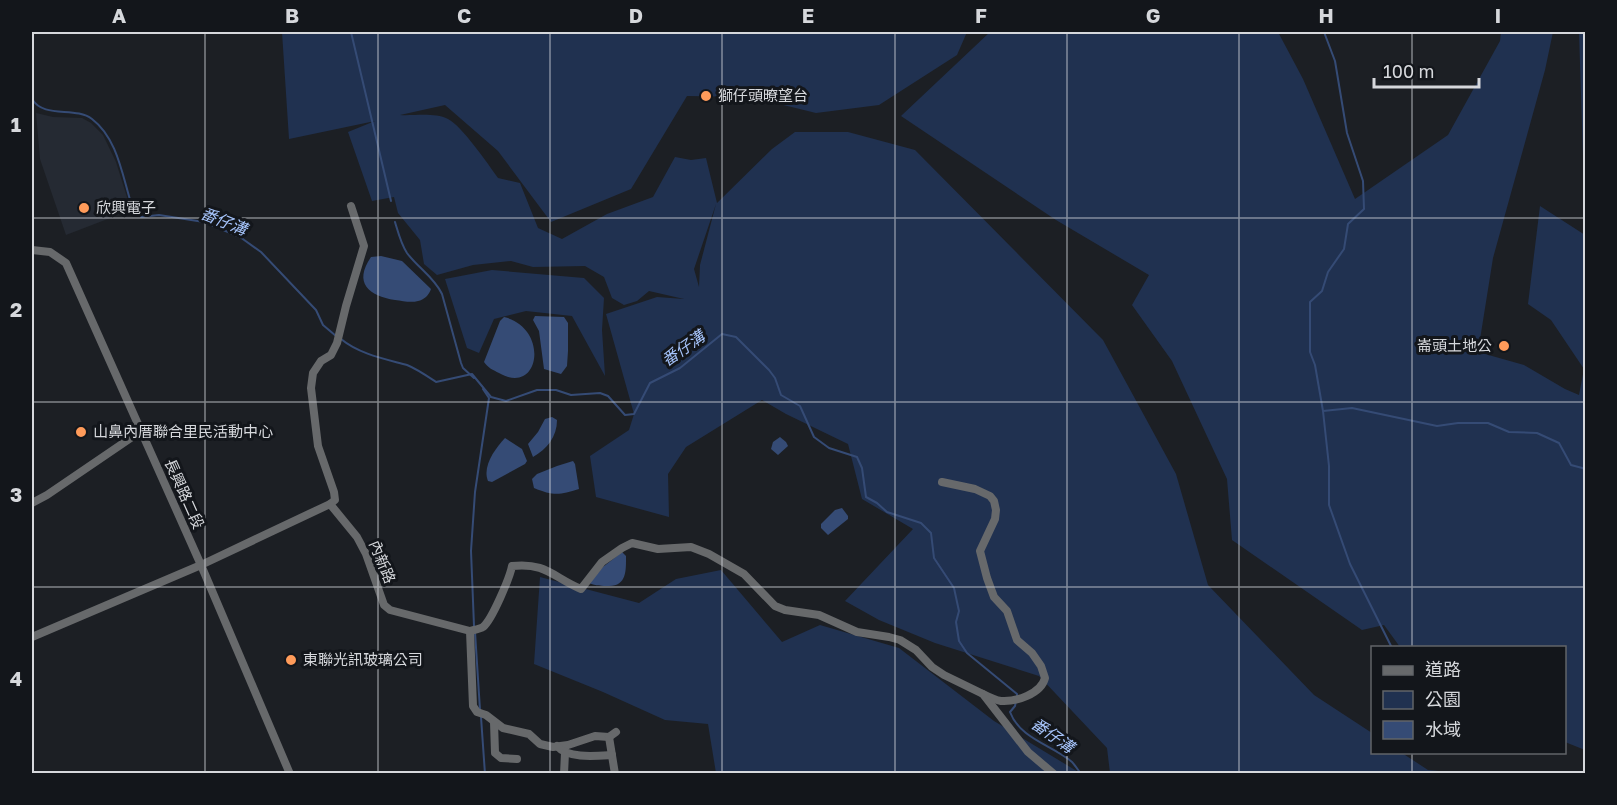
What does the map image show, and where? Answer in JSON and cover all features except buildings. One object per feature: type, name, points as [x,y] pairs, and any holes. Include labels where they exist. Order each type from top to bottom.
[{"type":"street","points":[[32,637],[201,565],[335,500],[318,446],[311,388],[312,373],[331,355],[338,343],[346,306],[364,246],[351,206]]},
{"type":"street","name":"長興路二段","points":[[32,250],[50,252],[66,263],[201,565],[290,774]]},
{"type":"street","points":[[32,503],[141,430]]},
{"type":"street","points":[[615,774],[612,755],[613,734],[595,736],[557,746],[540,744],[529,734],[503,728],[486,715],[477,712],[473,706],[470,631],[483,627],[490,617],[511,576],[512,566],[521,565],[545,569],[557,574],[568,584],[581,589],[602,562],[632,543],[658,549],[691,547],[710,554],[744,574],[775,606],[785,610],[819,615],[857,632],[900,640],[916,650],[932,667],[944,675],[983,694],[999,701],[1023,698],[1041,687],[1045,678],[1032,652],[1017,640],[1006,611],[994,597],[987,578],[980,551],[995,519],[994,501],[990,496],[975,489],[942,482]]},
{"type":"street","name":"內新路","points":[[330,504],[361,545],[384,605],[390,610],[470,631]]},
{"type":"street","points":[[983,694],[1028,752],[1053,774]]},
{"type":"street","points":[[494,722],[495,753],[501,758],[518,759]]},
{"type":"street","points":[[557,746],[565,753],[612,755]]},
{"type":"street","points":[[564,774],[565,753]]},
{"type":"shaded area","points":[[36,113],[53,117],[82,118],[103,135],[116,162],[131,210],[66,235],[40,159]]},
{"type":"green space","points":[[282,32],[967,32],[957,55],[879,105],[816,113],[751,97],[687,96],[631,189],[551,222],[498,151],[445,105],[400,115],[437,116],[454,123],[475,146],[498,178],[520,183],[538,228],[562,239],[607,214],[653,197],[675,157],[691,160],[706,158],[717,203],[772,149],[795,132],[848,132],[915,150],[1103,340],[1176,474],[1208,585],[1314,695],[1371,732],[1371,754],[1404,754],[1428,770],[1461,773],[1110,773],[1107,748],[1039,676],[935,643],[879,620],[845,601],[913,529],[862,499],[848,444],[762,400],[686,447],[668,474],[669,517],[596,497],[590,456],[629,430],[634,414],[606,314],[657,297],[684,299],[649,291],[637,301],[624,305],[612,298],[604,277],[585,266],[533,267],[511,261],[473,265],[437,275],[424,264],[420,240],[398,213],[394,197],[372,201],[348,132],[375,121],[289,139]],"holes":[[[716,204],[700,265],[699,287],[694,269]]]},
{"type":"green space","points":[[990,32],[1278,32],[1303,79],[1355,199],[1448,135],[1500,41],[1501,32],[1553,32],[1545,70],[1493,258],[1478,352],[1524,365],[1579,395],[1584,369],[1551,320],[1528,304],[1540,206],[1585,235],[1585,750],[1566,742],[1566,646],[1399,646],[1384,625],[1362,630],[1232,540],[1227,479],[1172,361],[1132,305],[1149,275],[1056,220],[901,116]]},
{"type":"green space","points":[[1579,32],[1586,32],[1584,188]]},
{"type":"green space","points":[[492,270],[584,278],[604,298],[602,330],[605,376],[572,316],[526,311],[494,319],[479,353],[467,348],[445,279]]},
{"type":"green space","points":[[721,570],[782,642],[820,625],[899,648],[994,721],[1080,773],[716,773],[708,724],[665,720],[534,664],[540,577],[639,603],[676,579]]},
{"type":"water","points":[[381,256],[402,261],[431,289],[428,295],[415,302],[410,302],[386,298],[366,287],[364,274],[366,266],[371,257]]},
{"type":"water","points":[[535,316],[564,317],[568,323],[567,366],[561,374],[544,369],[539,331],[533,320]]},
{"type":"water","points":[[504,317],[519,324],[528,334],[533,346],[534,358],[531,369],[524,376],[513,378],[493,370],[484,362],[500,321]]},
{"type":"water","points":[[552,417],[557,420],[553,437],[543,450],[533,457],[528,444],[545,419]]},
{"type":"water","points":[[780,437],[788,446],[778,455],[771,449],[773,442]]},
{"type":"water","points":[[505,438],[522,449],[527,461],[492,482],[488,481],[488,464]]},
{"type":"water","points":[[573,461],[579,489],[556,494],[534,488],[532,479],[537,474]]},
{"type":"water","points":[[842,508],[848,519],[828,535],[821,528],[821,524],[835,510]]},
{"type":"water","points":[[622,552],[626,556],[626,567],[619,583],[606,586],[589,583],[603,567]]},
{"type":"waterway","points":[[351,32],[391,201]]},
{"type":"waterway","points":[[1324,32],[1335,61],[1347,133],[1363,181],[1364,209],[1348,224],[1344,249],[1328,272],[1322,291],[1310,302],[1310,352],[1315,365],[1323,411],[1329,466],[1329,505],[1350,564],[1391,646]]},
{"type":"waterway","name":"番仔溝","points":[[32,99],[44,109],[85,115],[100,127],[118,157],[131,203]]},
{"type":"waterway","name":"番仔溝","points":[[141,217],[159,215],[204,222],[240,237],[261,252],[316,310],[323,325],[336,336]]},
{"type":"waterway","points":[[395,222],[407,253],[435,283],[442,294],[461,363],[474,378]]},
{"type":"waterway","name":"番仔溝","points":[[341,339],[364,352],[407,365],[436,382],[472,374],[491,397],[506,401],[537,390],[556,390],[571,395],[600,393],[608,396],[625,415],[634,414],[650,383],[680,368],[722,334],[736,337],[769,370],[775,378],[781,395],[800,406],[814,437],[829,448],[857,457],[862,468],[866,497],[887,512],[921,523],[931,533],[934,558],[954,588],[959,611],[956,622],[959,641],[967,653],[1017,696]]},
{"type":"waterway","points":[[474,626],[471,551],[475,492],[489,398],[483,389]]},
{"type":"waterway","points":[[1323,411],[1352,408],[1437,426],[1488,423],[1509,432],[1537,433],[1559,443],[1571,465],[1586,469]]},
{"type":"waterway","points":[[475,632],[480,710]]},
{"type":"waterway","name":"番仔溝","points":[[1016,701],[1010,712],[1021,729],[1064,756],[1081,774]]},
{"type":"waterway","points":[[481,717],[485,774]]},
{"type":"place","name":"獅仔頭暸望台","points":[[706,96]]},
{"type":"place","name":"欣興電子","points":[[84,208]]},
{"type":"place","name":"崙頭土地公","points":[[1504,346]]},
{"type":"place","name":"山鼻內厝聯合里民活動中心","points":[[81,432]]},
{"type":"place","name":"東聯光訊玻璃公司","points":[[291,660]]}]
